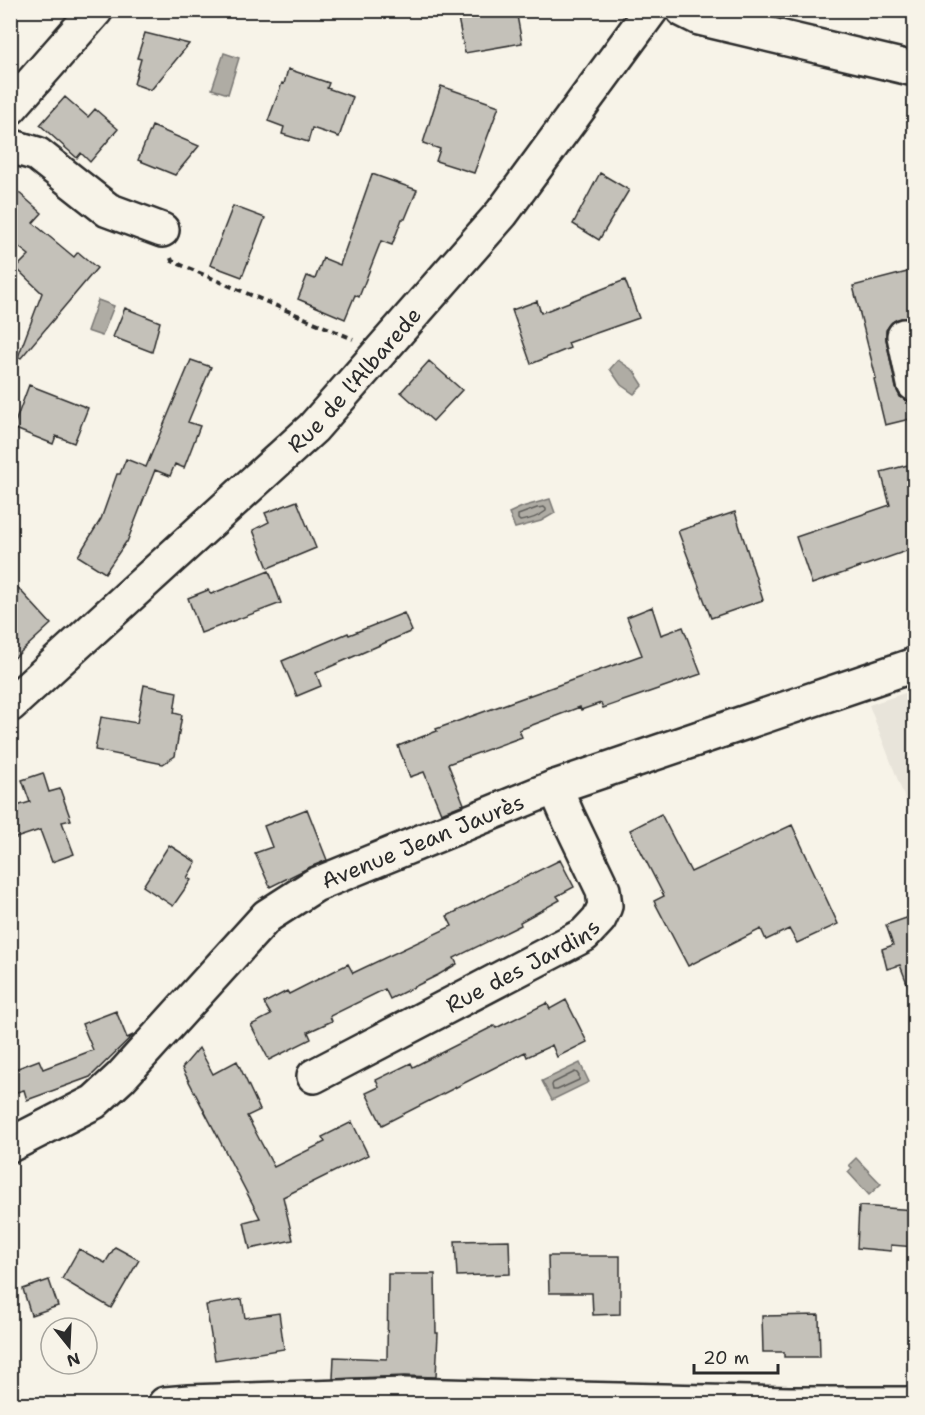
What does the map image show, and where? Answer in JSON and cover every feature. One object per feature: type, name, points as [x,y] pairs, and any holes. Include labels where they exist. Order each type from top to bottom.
[{"type":"street","points":[[10,108],[96,10]]},
{"type":"street","name":"Rue de l'Albarede","points":[[10,705],[313,428],[502,213],[651,10]]},
{"type":"street","points":[[683,10],[699,18],[915,69]]},
{"type":"street","points":[[10,146],[37,154],[108,210],[162,230]]},
{"type":"street","points":[[904,336],[915,384]]},
{"type":"street","name":"Avenue Jean Jaurès","points":[[10,1145],[94,1102],[121,1077],[267,916],[315,885],[555,787],[915,665]]},
{"type":"street","name":"Rue des Jardins","points":[[314,1076],[584,935],[599,919],[605,906],[603,890],[555,787]]},
{"type":"street","points":[[165,1404],[404,1395],[915,1404]]},
{"type":"path","points":[[162,230],[172,261],[381,351]]},
{"type":"shaded area","points":[[914,690],[914,822],[869,705]]},
{"type":"water","points":[[224,53],[239,58],[228,94],[212,89]]},
{"type":"water","points":[[98,300],[114,306],[102,336],[87,331]]},
{"type":"water","points":[[618,360],[634,371],[643,385],[634,394],[621,385],[610,369]]},
{"type":"water","points":[[550,499],[555,513],[541,521],[515,528],[509,513]]},
{"type":"water","points":[[580,1063],[589,1082],[552,1100],[542,1081]]},
{"type":"water","points":[[856,1158],[881,1184],[869,1195],[848,1172],[852,1168],[849,1165]]},
{"type":"building","points":[[477,10],[516,10],[522,43],[465,53],[458,18],[477,15]]},
{"type":"building","points":[[145,33],[189,44],[151,90],[134,84],[141,59],[137,58]]},
{"type":"building","points":[[288,69],[329,83],[327,88],[353,97],[339,137],[312,128],[308,142],[282,134],[284,127],[268,121]]},
{"type":"building","points":[[441,86],[499,106],[474,173],[436,161],[440,149],[423,143]]},
{"type":"building","points":[[65,97],[88,117],[95,109],[118,129],[90,162],[81,153],[77,158],[40,125]]},
{"type":"building","points":[[152,126],[199,146],[175,175],[138,160]]},
{"type":"building","points":[[600,173],[629,190],[599,240],[573,224]]},
{"type":"building","points":[[372,174],[417,190],[392,245],[381,241],[359,297],[355,295],[345,319],[298,299],[307,276],[315,279],[323,258],[340,265]]},
{"type":"building","points":[[10,185],[42,213],[33,223],[74,257],[78,252],[97,268],[21,358],[18,357],[42,293],[16,268],[29,255],[15,244],[10,249]]},
{"type":"building","points":[[233,206],[265,218],[242,277],[210,265]]},
{"type":"building","points":[[915,270],[915,321],[901,318],[892,322],[886,330],[896,388],[900,397],[910,402],[914,418],[885,425],[853,286]]},
{"type":"building","points":[[625,280],[639,318],[568,343],[570,348],[531,364],[512,310],[537,301],[541,313]]},
{"type":"building","points":[[125,308],[160,322],[152,352],[113,337]]},
{"type":"building","points":[[191,360],[211,367],[188,422],[200,426],[184,468],[175,464],[170,476],[155,470],[127,542],[105,573],[78,556],[101,519],[117,474],[120,474],[126,459],[146,467]]},
{"type":"building","points":[[429,361],[462,390],[433,421],[401,392]]},
{"type":"building","points":[[29,385],[88,408],[74,443],[56,436],[53,444],[13,428]]},
{"type":"building","points":[[908,465],[915,487],[915,548],[812,584],[796,537],[890,505],[881,472]]},
{"type":"building","points":[[297,501],[316,548],[268,568],[253,530],[269,522],[265,513]]},
{"type":"building","points":[[735,512],[763,600],[711,618],[678,531]]},
{"type":"building","points":[[269,571],[281,603],[201,633],[188,598],[208,590],[211,594]]},
{"type":"building","points":[[10,579],[51,624],[10,662]]},
{"type":"building","points":[[652,607],[661,635],[683,627],[701,674],[603,708],[601,703],[581,710],[580,707],[519,730],[522,737],[448,764],[464,804],[441,813],[424,772],[410,777],[398,746],[437,731],[436,729],[642,655],[627,617]]},
{"type":"building","points":[[404,613],[412,631],[316,673],[321,686],[297,696],[282,661],[348,633],[349,635]]},
{"type":"building","points":[[144,685],[177,692],[174,713],[182,715],[175,756],[163,764],[95,750],[101,717],[137,723]]},
{"type":"building","points":[[43,773],[49,792],[60,789],[71,820],[62,822],[74,854],[52,862],[40,830],[10,840],[10,808],[30,802],[22,780]]},
{"type":"building","points":[[307,809],[327,860],[270,887],[255,853],[272,847],[264,826]]},
{"type":"building","points":[[661,814],[691,872],[792,825],[838,924],[797,943],[789,929],[766,940],[761,929],[688,966],[654,901],[664,896],[630,830]]},
{"type":"building","points":[[169,845],[196,862],[187,878],[191,880],[173,906],[143,886]]},
{"type":"building","points":[[560,860],[574,887],[557,896],[560,900],[520,922],[521,925],[454,958],[457,964],[438,975],[390,999],[385,989],[330,1016],[332,1021],[308,1032],[311,1039],[269,1060],[251,1025],[271,1015],[264,1003],[287,991],[289,994],[348,964],[353,973],[452,926],[447,916]]},
{"type":"building","points":[[915,915],[915,996],[912,996],[900,965],[887,969],[882,949],[893,945],[886,925]]},
{"type":"building","points":[[566,1000],[587,1042],[557,1057],[552,1045],[527,1057],[525,1052],[382,1125],[366,1093],[379,1087],[376,1080],[411,1063],[413,1067],[494,1026],[496,1028],[547,1003],[550,1009]]},
{"type":"building","points":[[116,1011],[127,1038],[133,1035],[90,1077],[27,1100],[24,1090],[10,1094],[10,1071],[39,1060],[43,1069],[93,1050],[82,1024]]},
{"type":"building","points":[[199,1048],[213,1074],[237,1061],[260,1110],[247,1116],[274,1167],[325,1142],[322,1137],[352,1122],[368,1155],[283,1197],[293,1240],[250,1249],[244,1222],[260,1218],[182,1068]]},
{"type":"building","points":[[859,1206],[915,1210],[915,1247],[891,1245],[891,1251],[857,1248]]},
{"type":"building","points":[[509,1240],[510,1274],[457,1276],[455,1241]]},
{"type":"building","points":[[115,1247],[139,1260],[111,1308],[62,1279],[79,1249],[105,1263]]},
{"type":"building","points":[[548,1256],[620,1256],[620,1314],[593,1315],[592,1293],[549,1293]]},
{"type":"building","points":[[388,1274],[435,1274],[436,1333],[438,1333],[436,1377],[333,1379],[334,1357],[387,1359]]},
{"type":"building","points":[[49,1280],[58,1306],[31,1315],[23,1289]]},
{"type":"building","points":[[242,1299],[245,1318],[279,1313],[284,1349],[215,1360],[206,1305]]},
{"type":"building","points":[[819,1315],[820,1357],[784,1357],[784,1352],[763,1352],[762,1316]]}]
